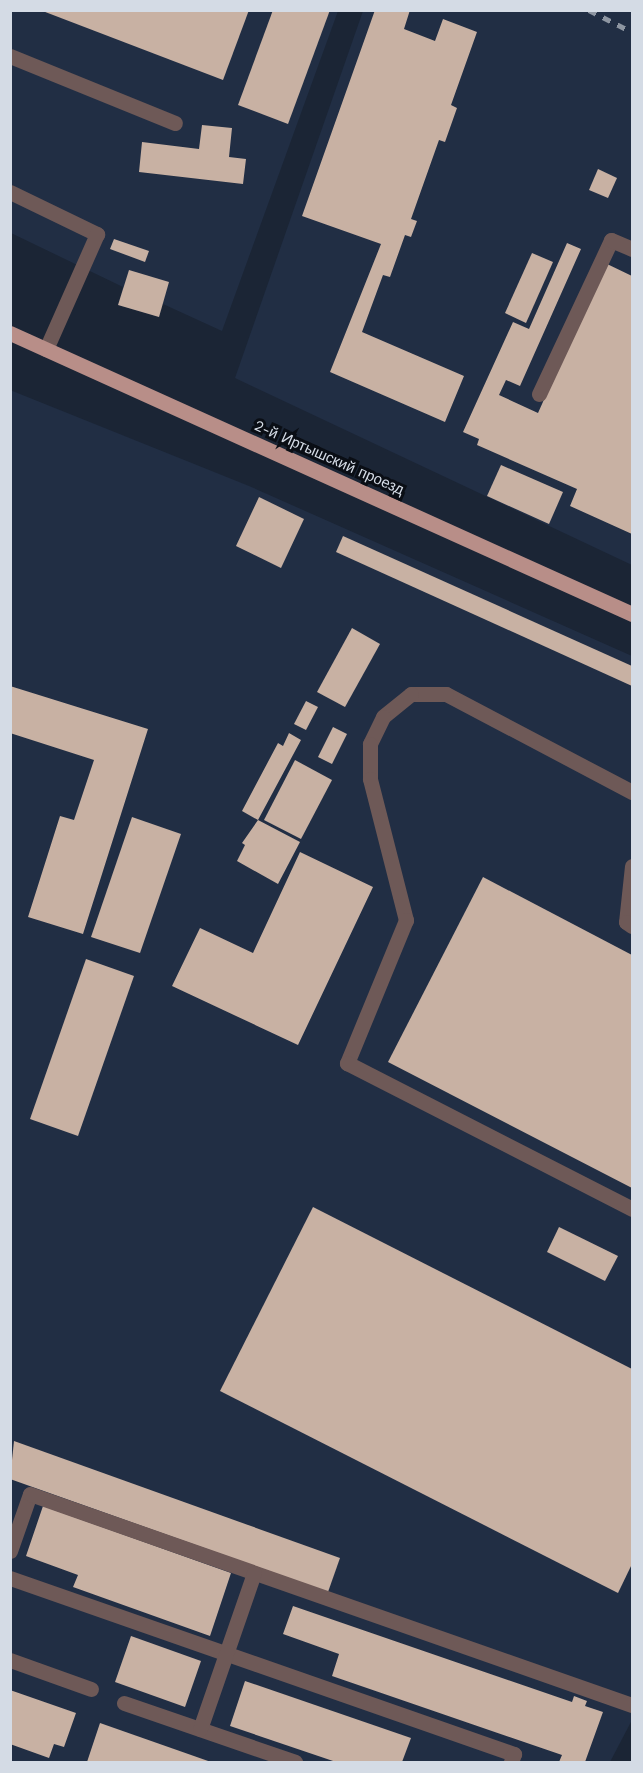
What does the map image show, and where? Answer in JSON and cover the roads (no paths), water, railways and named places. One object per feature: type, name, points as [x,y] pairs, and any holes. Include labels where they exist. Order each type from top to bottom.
[{"type":"main road","name":"2-й Иртышский проезд","points":[[10,333],[633,614]]},
{"type":"lane","points":[[10,56],[175,123]]},
{"type":"lane","points":[[10,192],[97,234],[46,349]]},
{"type":"lane","points":[[539,394],[611,240],[633,249]]},
{"type":"lane","points":[[633,792],[446,694],[411,694],[383,717],[370,744],[370,779],[406,920],[347,1063],[633,1209]]},
{"type":"lane","points":[[633,866],[626,922],[633,926]]},
{"type":"lane","points":[[10,1551],[30,1494],[633,1705]]},
{"type":"lane","points":[[200,1729],[254,1573]]},
{"type":"lane","points":[[10,1578],[514,1754],[512,1762]]},
{"type":"lane","points":[[10,1660],[91,1689]]},
{"type":"lane","points":[[124,1703],[295,1762]]},
{"type":"railway","points":[[589,10],[632,32]]}]
